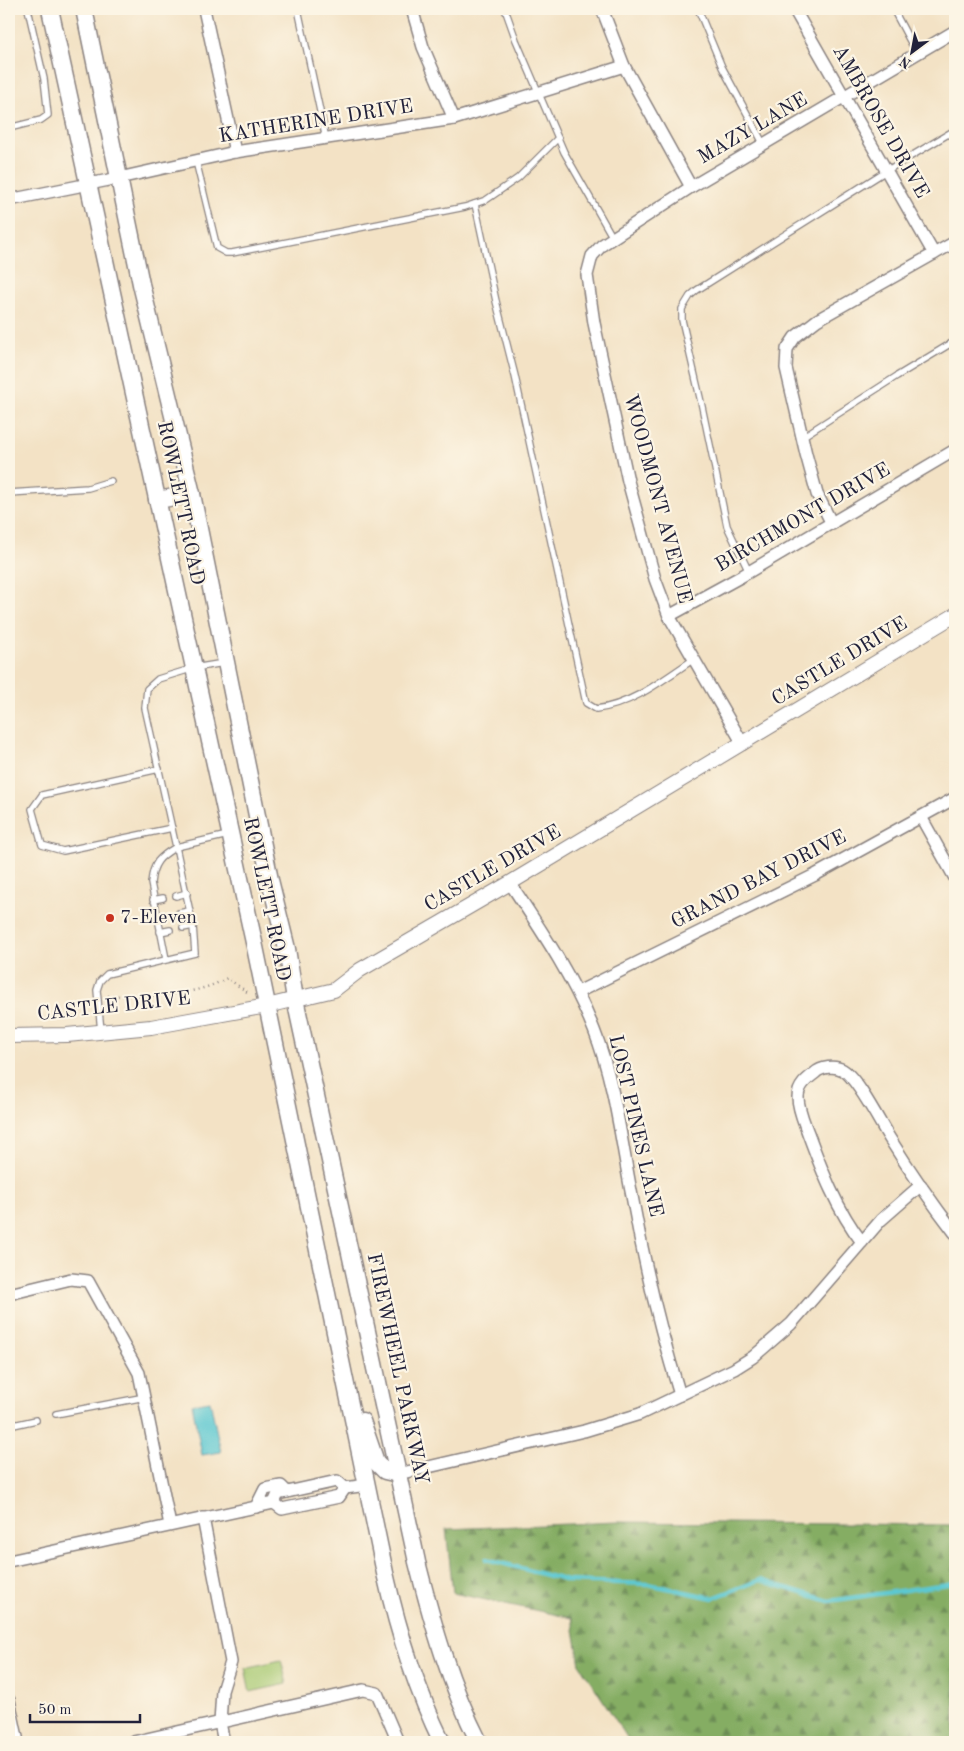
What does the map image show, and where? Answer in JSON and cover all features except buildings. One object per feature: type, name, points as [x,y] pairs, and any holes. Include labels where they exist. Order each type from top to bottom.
[{"type":"main road","name":"ROWLETT ROAD","points":[[50,9],[268,1006]]},
{"type":"main road","name":"ROWLETT ROAD","points":[[84,9],[141,284],[192,494],[270,880],[287,949],[295,999]]},
{"type":"main road","points":[[157,500],[192,494]]},
{"type":"main road","name":"FIREWHEEL PARKWAY","points":[[295,999],[417,1562],[441,1652],[457,1696],[479,1742]]},
{"type":"main road","points":[[268,1006],[338,1352],[393,1607],[418,1686],[442,1742]]},
{"type":"main road","points":[[338,1352],[376,1462],[385,1470],[398,1474]]},
{"type":"street","points":[[204,9],[235,152]]},
{"type":"street","points":[[412,9],[423,47],[454,119]]},
{"type":"street","points":[[602,9],[624,66],[691,187]]},
{"type":"street","name":"AMBROSE DRIVE","points":[[794,9],[934,254]]},
{"type":"street","name":"MAZY LANE","points":[[587,276],[592,256],[602,245],[691,187],[955,31]]},
{"type":"street","name":"KATHERINE DRIVE","points":[[9,200],[235,152],[454,119],[624,66]]},
{"type":"street","points":[[832,524],[817,494],[802,437],[786,368],[787,349],[795,336],[817,320],[955,242]]},
{"type":"street","name":"WOODMONT AVENUE","points":[[587,276],[596,332],[628,481],[655,580],[669,616],[743,744]]},
{"type":"street","name":"BIRCHMONT DRIVE","points":[[669,616],[832,524],[955,450]]},
{"type":"street","name":"CASTLE DRIVE","points":[[9,1036],[102,1033],[151,1027],[268,1006],[334,990],[360,970],[743,744],[955,615]]},
{"type":"street","name":"GRAND BAY DRIVE","points":[[578,992],[815,875],[955,798]]},
{"type":"street","points":[[921,818],[955,878]]},
{"type":"street","name":"LOST PINES LANE","points":[[510,883],[550,944],[578,992],[595,1032],[607,1071],[649,1275],[669,1359],[680,1394]]},
{"type":"street","points":[[862,1242],[848,1222],[831,1189],[800,1112],[797,1095],[802,1084],[818,1070],[833,1067],[844,1070],[858,1086],[870,1108],[920,1185],[955,1233]]},
{"type":"street","points":[[398,1474],[593,1428],[640,1414],[734,1370],[753,1358],[772,1342],[802,1311],[882,1220],[920,1185]]},
{"type":"street","points":[[9,1294],[71,1279],[88,1281],[139,1373],[170,1525]]},
{"type":"street","points":[[274,1503],[278,1494],[337,1481],[345,1488]]},
{"type":"street","points":[[9,1560],[274,1503],[282,1509],[339,1497],[345,1488],[367,1485]]},
{"type":"street","points":[[256,1507],[265,1489],[281,1486],[287,1492]]},
{"type":"street","points":[[203,1518],[231,1662],[222,1691],[220,1724],[224,1742]]},
{"type":"street","points":[[133,1742],[220,1724],[363,1690],[377,1693],[398,1742]]},
{"type":"street","points":[[9,1700],[18,1742]]},
{"type":"lane","points":[[9,128],[41,120],[48,115],[44,80],[28,9]]},
{"type":"lane","points":[[298,9],[326,138]]},
{"type":"lane","points":[[505,9],[516,40],[564,152],[613,238]]},
{"type":"lane","points":[[698,9],[722,67],[764,145]]},
{"type":"lane","points":[[893,9],[917,54]]},
{"type":"lane","points":[[749,572],[726,526],[682,320],[682,309],[690,296],[697,290],[886,171],[955,130]]},
{"type":"lane","points":[[196,161],[216,248],[226,254],[465,207],[486,200],[518,178],[558,138]]},
{"type":"lane","points":[[474,204],[515,376],[586,703],[596,709],[611,706],[636,696],[694,660]]},
{"type":"lane","points":[[802,437],[955,341]]},
{"type":"lane","points":[[9,493],[88,488],[111,481]]},
{"type":"lane","points":[[102,1033],[97,990],[100,981],[107,974],[195,953],[193,926],[187,894],[145,708],[147,689],[158,678],[226,662]]},
{"type":"lane","points":[[159,769],[42,796],[32,809],[42,845],[63,851],[172,828]]},
{"type":"lane","points":[[166,959],[151,883],[152,873],[156,864],[162,855],[176,848],[230,834]]},
{"type":"lane","points":[[176,896],[187,894]]},
{"type":"lane","points":[[153,900],[163,898]]},
{"type":"lane","points":[[179,913],[189,911]]},
{"type":"lane","points":[[157,916],[167,915]]},
{"type":"lane","points":[[183,928],[193,926]]},
{"type":"lane","points":[[160,932],[170,930]]},
{"type":"lane","points":[[56,1414],[145,1397]]},
{"type":"lane","points":[[9,1426],[36,1420]]},
{"type":"path","points":[[98,997],[187,992],[216,985],[227,978],[268,1006]]},
{"type":"green space","points":[[617,1522],[955,1525],[955,1742],[630,1742],[580,1665],[572,1618],[453,1593],[446,1529]]},
{"type":"green space","points":[[281,1660],[287,1684],[250,1692],[245,1668]]},
{"type":"water","points":[[210,1401],[221,1452],[202,1455],[192,1404]]},
{"type":"waterway","points":[[487,1559],[568,1581],[648,1584],[713,1598],[760,1580],[829,1601],[955,1583]]},
{"type":"place","name":"7-Eleven","points":[[110,918]]}]
